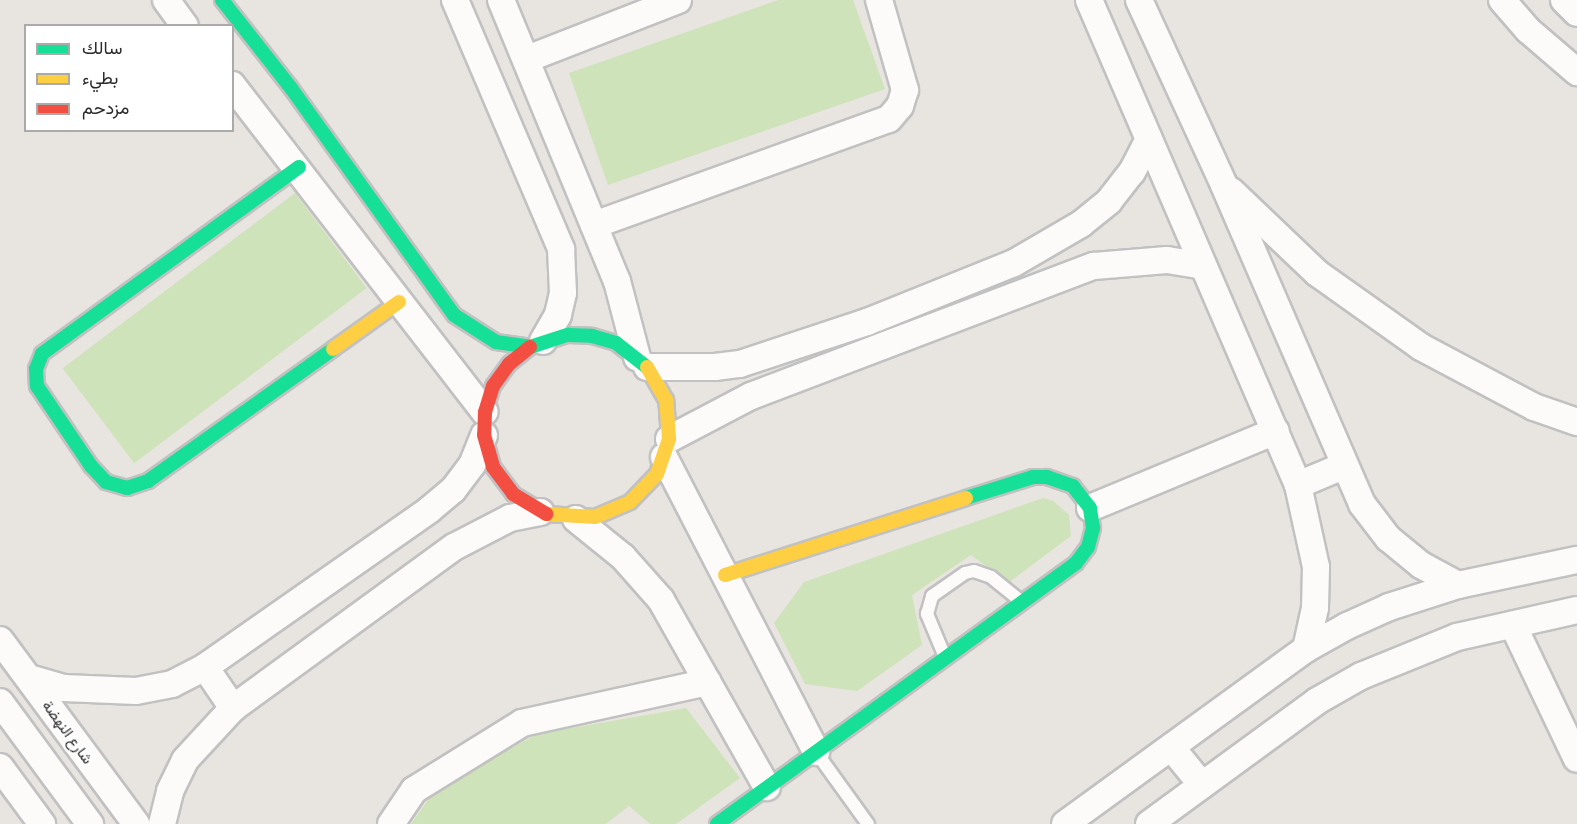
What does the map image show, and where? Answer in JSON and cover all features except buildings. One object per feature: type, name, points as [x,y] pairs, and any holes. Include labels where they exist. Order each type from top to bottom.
[{"type":"street","points":[[166,0],[184,24]]},
{"type":"street","points":[[222,0],[291,88],[454,315],[496,342],[536,344],[568,335],[592,336],[616,343],[642,362],[715,368],[740,364],[867,322],[1014,263],[1081,224],[1109,201],[1132,172],[1149,139]]},
{"type":"street","points":[[29,678],[64,688],[136,691],[172,684],[205,667],[437,504],[472,465],[498,379],[509,364],[536,344],[558,315],[563,293],[561,249],[455,0]]},
{"type":"street","points":[[162,824],[170,791],[185,760],[233,708],[454,547],[510,518],[540,512],[576,519],[595,517],[630,502],[657,474],[667,448],[666,400],[642,362],[617,281],[501,0]]},
{"type":"street","points":[[527,59],[678,0]]},
{"type":"street","points":[[594,225],[889,119],[900,106],[904,90],[879,0]]},
{"type":"street","points":[[1089,0],[1298,485],[1316,567],[1315,608],[1306,649]]},
{"type":"street","points":[[1139,0],[1224,184],[1343,466],[1362,504],[1388,538],[1421,565],[1458,585]]},
{"type":"street","points":[[1502,0],[1528,30],[1577,72]]},
{"type":"street","points":[[1564,0],[1577,13]]},
{"type":"street","points":[[234,87],[299,167],[399,302],[484,424],[493,467],[513,494],[540,512]]},
{"type":"street","points":[[299,167],[42,354],[36,369],[37,386],[91,466],[106,482],[127,488],[147,481],[399,302]]},
{"type":"street","points":[[1224,184],[1317,273],[1421,347],[1534,407],[1577,423]]},
{"type":"street","points":[[1046,245],[1058,279]]},
{"type":"street","points":[[667,448],[751,396],[1094,266],[1130,260],[1167,260],[1203,266]]},
{"type":"street","points":[[1090,508],[1276,431]]},
{"type":"street","points":[[667,448],[725,575],[816,752]]},
{"type":"street","points":[[1298,485],[1343,466]]},
{"type":"street","points":[[717,824],[1076,563],[1088,547],[1093,528],[1090,508],[1073,486],[1047,477],[1033,477],[725,575]]},
{"type":"street","points":[[576,519],[644,577],[708,682],[767,788]]},
{"type":"street","points":[[1065,824],[1306,649],[1389,607],[1458,585],[1577,560]]},
{"type":"street","points":[[1149,824],[1317,701],[1361,676],[1457,637],[1577,610]]},
{"type":"street","points":[[1513,625],[1577,759]]},
{"type":"street","name":"شارع النهضة","points":[[0,640],[136,824]]},
{"type":"street","points":[[205,667],[233,708]]},
{"type":"street","points":[[391,824],[414,790],[522,723],[708,682]]},
{"type":"street","points":[[0,702],[90,824]]},
{"type":"street","points":[[1171,747],[1202,785]]},
{"type":"street","points":[[0,767],[42,824]]},
{"type":"lane","points":[[946,658],[927,614],[932,596],[965,573],[974,571],[991,577],[1022,602]]},
{"type":"lane","points":[[816,752],[868,824]]},
{"type":"green space","points":[[778,0],[853,0],[885,89],[608,185],[569,73]]},
{"type":"green space","points":[[295,193],[367,288],[134,463],[63,368]]},
{"type":"green space","points":[[1043,498],[1053,501],[1069,515],[1071,536],[1008,583],[971,555],[912,595],[922,645],[857,691],[805,684],[774,623],[804,582]]},
{"type":"green space","points":[[686,708],[740,778],[676,824],[650,824],[629,806],[606,824],[411,824],[435,790],[537,734]]},
{"type":"traffic: fast","points":[[222,0],[291,88],[454,315],[496,342],[530,347],[568,335],[592,336],[616,343],[647,367]]},
{"type":"traffic: fast","points":[[299,167],[42,354],[36,369],[37,386],[91,466],[106,482],[127,488],[148,481],[333,349]]},
{"type":"traffic: fast","points":[[717,824],[1076,563],[1088,547],[1093,528],[1090,508],[1073,486],[1047,477],[1033,477],[966,498]]},
{"type":"traffic: slow","points":[[333,349],[399,302]]},
{"type":"traffic: slow","points":[[546,514],[595,517],[630,502],[657,474],[669,439],[666,400],[647,367]]},
{"type":"traffic: slow","points":[[725,575],[966,498]]},
{"type":"traffic: jam","points":[[530,347],[509,364],[493,386],[485,412],[484,435],[493,467],[513,494],[546,514]]}]
